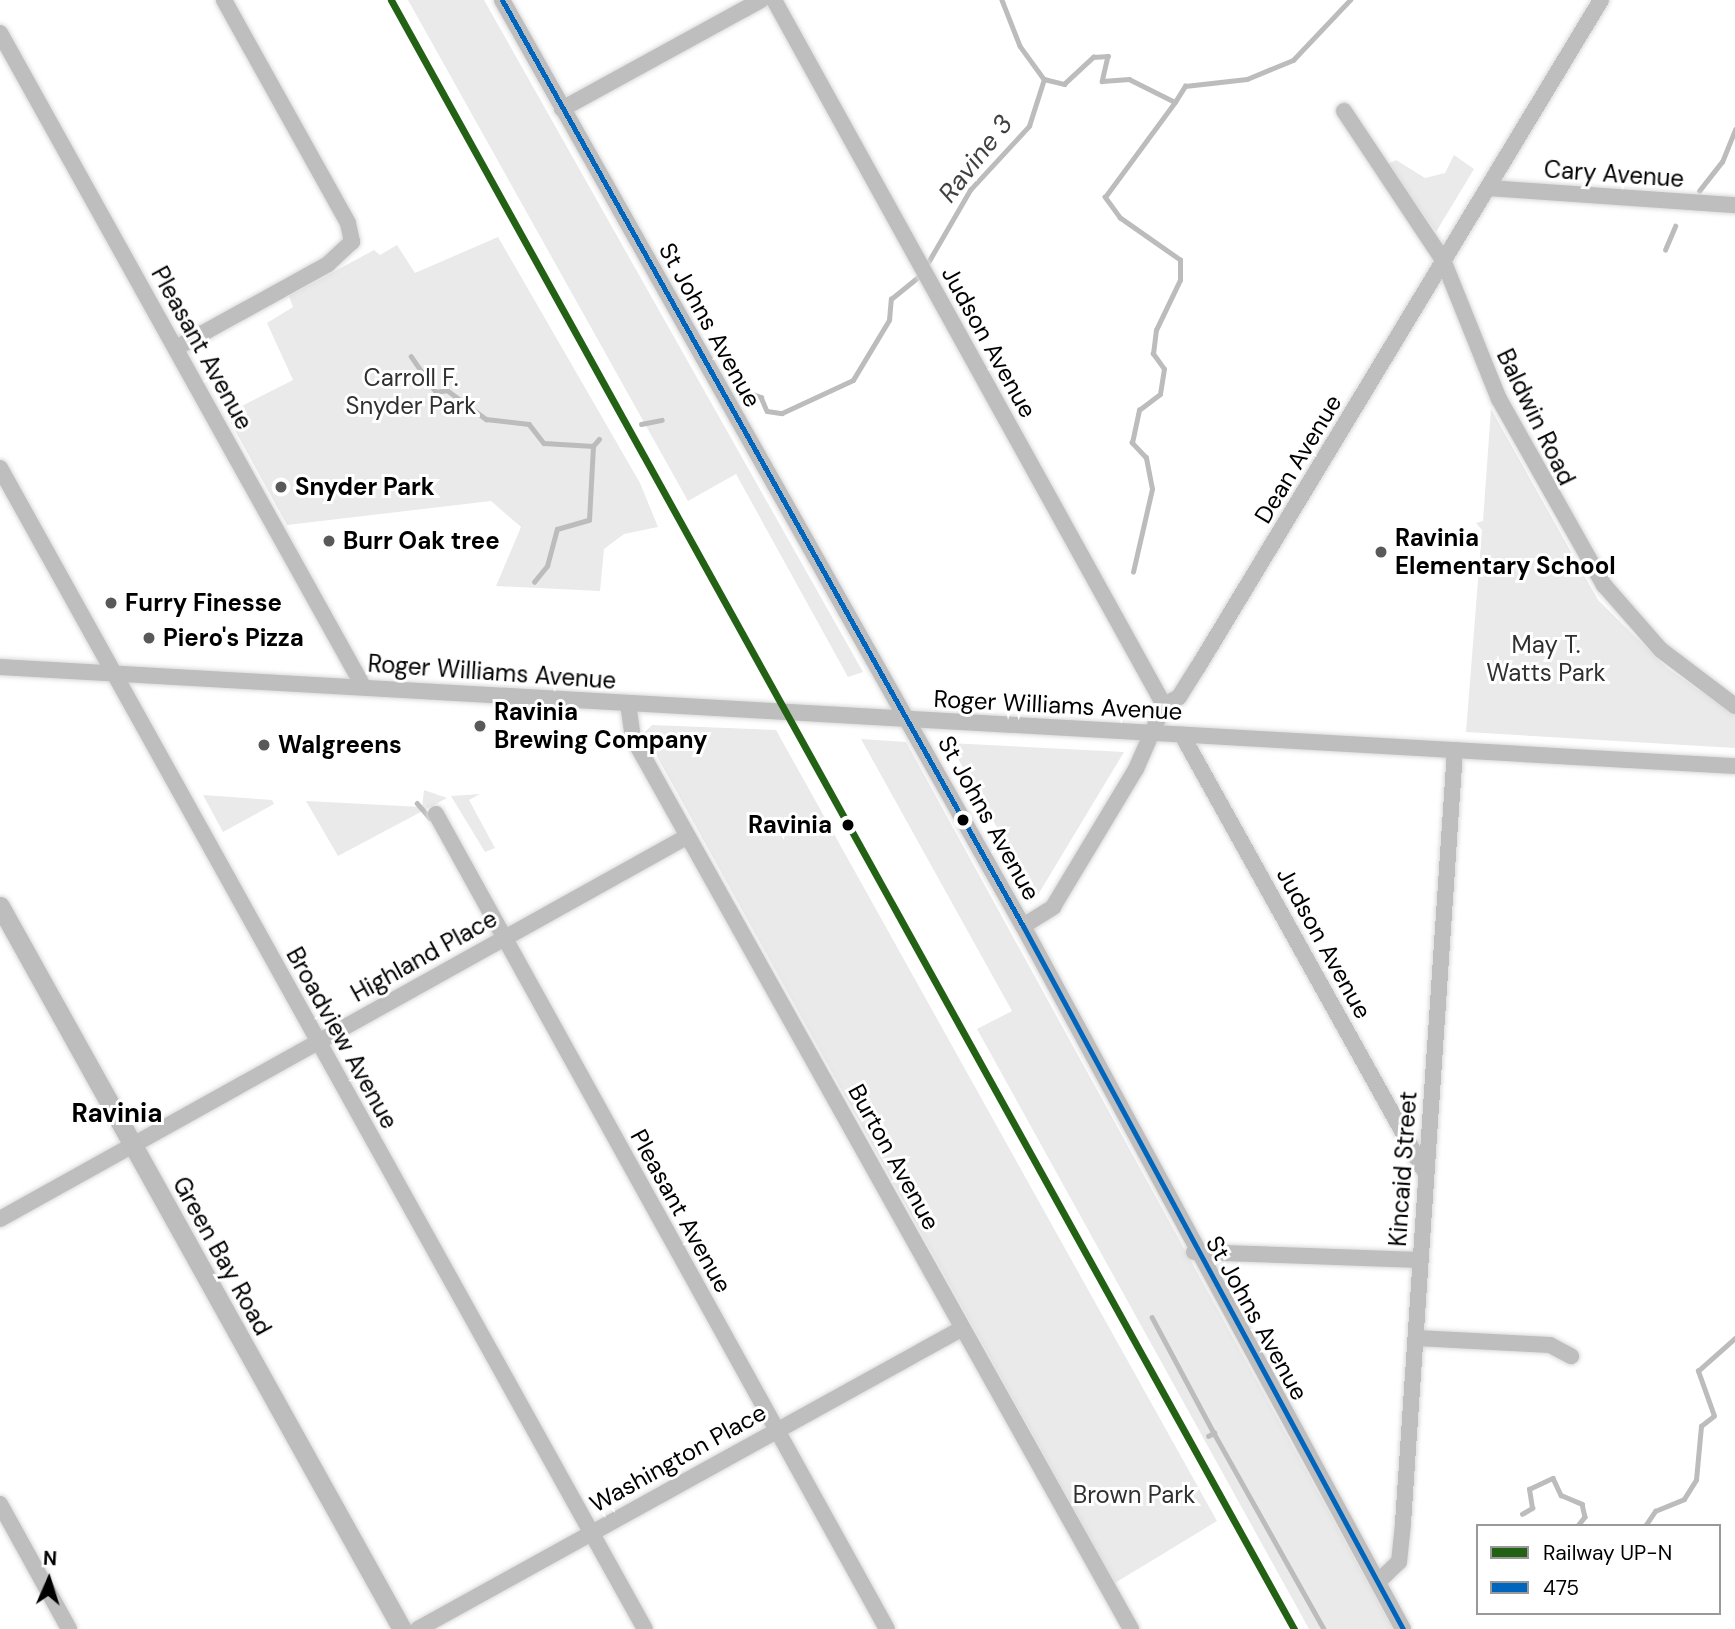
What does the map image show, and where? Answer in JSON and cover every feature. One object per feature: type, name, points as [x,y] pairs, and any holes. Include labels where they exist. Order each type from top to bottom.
[{"type":"main road","name":"Green Bay Road","points":[[0,906],[402,1629]]},
{"type":"street","points":[[176,348],[347,253],[352,235],[331,192],[224,0]]},
{"type":"street","name":"St Johns Avenue","points":[[502,0],[1023,926],[1194,1252],[1404,1629]]},
{"type":"street","points":[[562,109],[761,0]]},
{"type":"street","name":"Judson Avenue","points":[[774,0],[1164,705]]},
{"type":"street","name":"Dean Avenue","points":[[1023,926],[1053,907],[1152,734],[1164,705],[1179,697],[1198,667],[1601,0]]},
{"type":"street","name":"Pleasant Avenue","points":[[0,33],[363,687]]},
{"type":"street","name":"Baldwin Road","points":[[1345,111],[1443,260],[1499,399],[1604,584],[1661,650],[1735,706]]},
{"type":"street","name":"Cary Avenue","points":[[1489,188],[1735,205]]},
{"type":"street","name":"Broadview Avenue","points":[[0,468],[645,1629]]},
{"type":"street","name":"Roger Williams Avenue","points":[[0,667],[1735,766]]},
{"type":"street","name":"Burton Avenue","points":[[628,703],[633,738],[1131,1629]]},
{"type":"street","name":"Judson Avenue","points":[[1182,735],[1426,1174]]},
{"type":"street","name":"Kincaid Street","points":[[1378,1582],[1399,1562],[1418,1338],[1420,1260],[1455,750]]},
{"type":"street","name":"Pleasant Avenue","points":[[436,814],[887,1629]]},
{"type":"street","name":"Highland Place","points":[[0,1219],[131,1143],[688,836]]},
{"type":"street","points":[[1194,1252],[1420,1260]]},
{"type":"street","name":"Washington Place","points":[[418,1629],[961,1329]]},
{"type":"street","points":[[1418,1338],[1550,1345],[1570,1356]]},
{"type":"street","points":[[0,1504],[69,1629]]},
{"type":"green space","points":[[408,0],[484,0],[863,672],[848,677],[736,474],[688,501]]},
{"type":"green space","points":[[1454,155],[1474,169],[1436,232],[1388,164],[1396,160],[1425,178],[1445,173]]},
{"type":"green space","name":"Carroll F. Snyder Park","points":[[498,237],[640,483],[658,527],[624,534],[604,549],[600,591],[496,586],[521,527],[491,501],[287,525],[226,414],[293,380],[267,323],[293,307],[289,296],[374,250],[380,255],[397,245],[415,273]]},
{"type":"green space","name":"May T. Watts Park","points":[[1491,409],[1598,600],[1667,668],[1735,715],[1735,748],[1466,732],[1482,530],[1476,523],[1483,521]]},
{"type":"green space","name":"Brown Park","points":[[652,725],[776,730],[1217,1521],[1115,1583],[644,733]]},
{"type":"green space","points":[[861,739],[906,742],[1393,1629],[1309,1629],[977,1029],[1012,1011]]},
{"type":"green space","points":[[949,743],[1124,752],[1036,898],[1015,859]]},
{"type":"green space","points":[[424,790],[447,798],[338,856],[306,801],[422,807]]},
{"type":"green space","points":[[480,794],[469,800],[495,848],[485,852],[451,796]]},
{"type":"green space","points":[[203,795],[272,800],[274,804],[223,832]]},
{"type":"waterway","points":[[1002,0],[1020,46],[1044,79]]},
{"type":"waterway","name":"Ravine 3","points":[[926,266],[970,190],[1029,126],[1044,79],[1064,84],[1093,57],[1108,56],[1102,81],[1129,79],[1175,102],[1185,86],[1247,79],[1293,60],[1350,0]]},
{"type":"waterway","points":[[1133,572],[1152,489],[1146,458],[1132,443],[1139,410],[1160,394],[1164,369],[1153,354],[1156,330],[1180,280],[1180,260],[1120,218],[1105,197],[1175,102]]},
{"type":"waterway","name":"Ravine 3","points":[[1699,191],[1722,162],[1735,130]]},
{"type":"waterway","points":[[1665,250],[1675,226]]},
{"type":"waterway","name":"Ravine 3","points":[[750,393],[761,397],[767,411],[782,413],[853,380],[889,320],[891,299],[922,274]]},
{"type":"waterway","name":"Ravine 3","points":[[411,356],[436,392],[447,390],[486,419],[529,424],[544,443],[593,446]]},
{"type":"waterway","name":"Ravine 3","points":[[641,424],[662,420]]},
{"type":"waterway","name":"Ravine 3","points":[[534,582],[547,566],[557,529],[589,520],[593,446],[599,439]]},
{"type":"waterway","points":[[417,803],[430,818]]},
{"type":"waterway","points":[[1152,1317],[1214,1433]]},
{"type":"waterway","name":"Ravine 3","points":[[1646,1524],[1655,1511],[1684,1499],[1696,1480],[1701,1426],[1714,1416],[1698,1371],[1735,1338]]},
{"type":"waterway","points":[[1208,1436],[1214,1433],[1324,1629]]},
{"type":"waterway","name":"Ravine 3","points":[[1522,1514],[1532,1508],[1529,1489],[1553,1478],[1561,1495],[1582,1504],[1585,1517],[1580,1524]]},
{"type":"rail line","name":"UP-N","points":[[391,0],[1294,1629]]},
{"type":"transit line","name":"475","points":[[502,0],[1023,926],[1403,1629]]},
{"type":"place","name":"Snyder Park","points":[[281,487]]},
{"type":"place","name":"Burr Oak tree","points":[[329,541]]},
{"type":"place","name":"Ravinia Elementary School","points":[[1381,552]]},
{"type":"place","name":"Furry Finesse","points":[[111,603]]},
{"type":"place","name":"Piero's Pizza","points":[[149,638]]},
{"type":"place","name":"Ravinia Brewing Company","points":[[480,726]]},
{"type":"place","name":"Walgreens","points":[[264,745]]},
{"type":"place","name":"Ravinia","points":[[848,825]]},
{"type":"district","name":"Ravinia","points":[[117,1114]]}]
